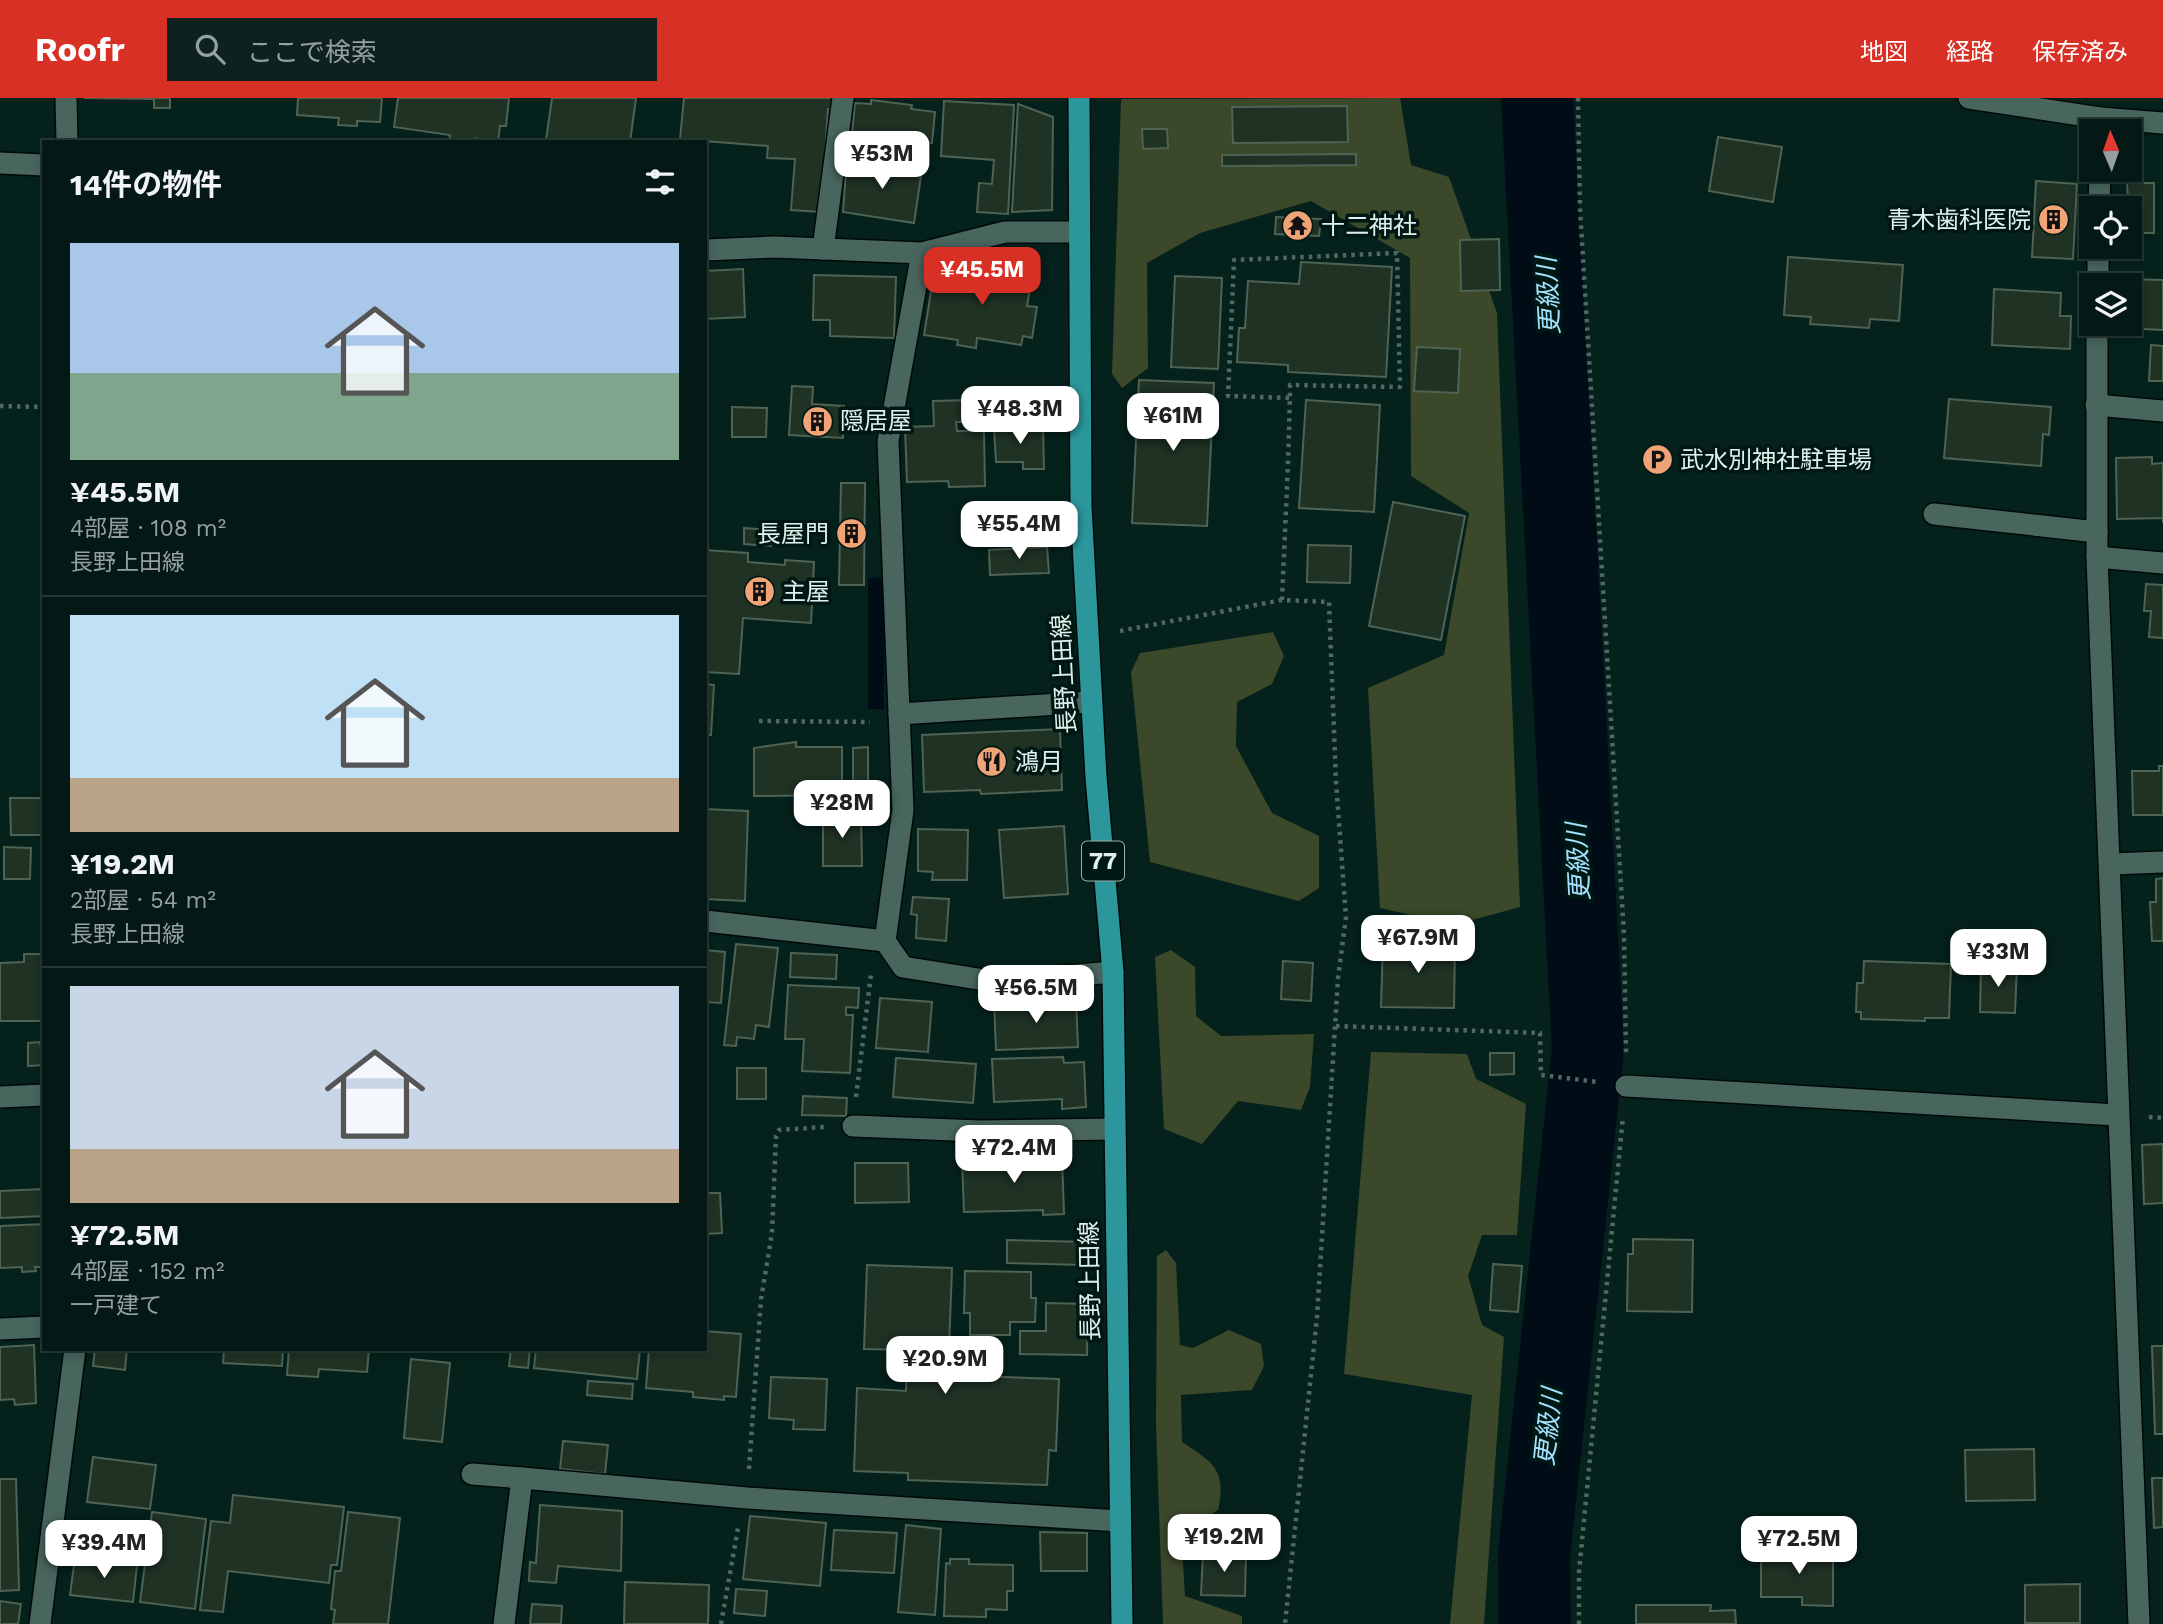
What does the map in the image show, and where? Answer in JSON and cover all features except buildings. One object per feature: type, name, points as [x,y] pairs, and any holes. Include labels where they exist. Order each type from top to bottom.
[{"type":"main road","name":"長野上田線","points":[[1079,98],[1081,507],[1091,702],[1112,972],[1122,1624]]},
{"type":"street","points":[[66,98],[67,140]]},
{"type":"street","points":[[823,249],[843,98]]},
{"type":"street","points":[[1969,98],[2039,102],[2084,119]]},
{"type":"street","points":[[2142,124],[2163,123]]},
{"type":"street","points":[[0,163],[42,165]]},
{"type":"street","points":[[707,250],[823,249],[922,253],[1005,232],[1078,232]]},
{"type":"street","points":[[922,253],[888,441],[903,810],[885,941],[903,967],[997,982],[1112,972]]},
{"type":"street","points":[[2097,336],[2097,557],[2139,1624]]},
{"type":"street","points":[[2096,405],[2163,411]]},
{"type":"street","points":[[1934,514],[2097,532]]},
{"type":"street","points":[[2097,557],[2163,563]]},
{"type":"street","points":[[899,718],[1091,702]]},
{"type":"street","points":[[2111,864],[2163,862]]},
{"type":"street","points":[[707,921],[885,941]]},
{"type":"street","points":[[1626,1086],[2117,1115]]},
{"type":"street","points":[[0,1097],[42,1095]]},
{"type":"street","points":[[853,1126],[980,1131],[1114,1129]]},
{"type":"street","points":[[0,1329],[42,1328]]},
{"type":"street","points":[[40,1624],[75,1351]]},
{"type":"street","points":[[472,1474],[747,1498],[1120,1521]]},
{"type":"street","points":[[504,1624],[522,1478]]},
{"type":"path","points":[[1578,98],[1580,209],[1623,935],[1626,1086],[1579,1572],[1579,1624]]},
{"type":"path","points":[[1282,600],[1290,398],[1290,385],[1400,387],[1397,253],[1234,260],[1228,396],[1290,398]]},
{"type":"path","points":[[0,406],[42,407]]},
{"type":"path","points":[[1088,637],[1282,600],[1329,602],[1336,782],[1346,917],[1317,1317],[1285,1624]]},
{"type":"path","points":[[759,721],[899,718]]},
{"type":"path","points":[[721,1624],[742,1508],[747,1498],[761,1299],[772,1233],[776,1136],[779,1130],[853,1126],[869,978],[885,941]]},
{"type":"path","points":[[1336,1026],[1540,1033],[1541,1076],[1605,1083]]},
{"type":"green space","points":[[1400,98],[1411,165],[1449,177],[1497,313],[1520,907],[1454,925],[1380,908],[1368,688],[1444,655],[1469,513],[1411,476],[1410,258],[1311,201],[1200,233],[1147,263],[1148,368],[1122,388],[1112,374],[1121,99]]},
{"type":"green space","points":[[1273,632],[1284,656],[1272,684],[1237,702],[1236,746],[1272,813],[1319,836],[1319,888],[1299,901],[1150,862],[1131,672],[1140,653]]},
{"type":"green space","points":[[1171,950],[1195,967],[1196,1016],[1221,1036],[1314,1034],[1310,1087],[1301,1110],[1238,1101],[1202,1144],[1164,1129],[1155,957]]},
{"type":"green space","points":[[1371,1052],[1467,1054],[1476,1079],[1526,1104],[1517,1235],[1482,1235],[1468,1276],[1482,1325],[1504,1337],[1484,1624],[1450,1624],[1472,1395],[1344,1374]]},
{"type":"green space","points":[[1166,1250],[1176,1263],[1180,1345],[1193,1348],[1229,1330],[1261,1344],[1264,1366],[1252,1390],[1181,1395],[1182,1442],[1202,1455],[1215,1468],[1221,1485],[1218,1510],[1181,1533],[1185,1596],[1242,1616],[1242,1624],[1163,1624],[1156,1425],[1157,1256]]},
{"type":"shaded area","points":[[884,577],[884,709],[868,709],[868,578]]},
{"type":"waterway","name":"更級川","points":[[1535,1624],[1534,1555],[1588,1049],[1537,98]]},
{"type":"place","name":"青木歯科医院","points":[[2054,220]]},
{"type":"place","name":"十二神社","points":[[1298,226]]},
{"type":"place","name":"隠居屋","points":[[817,421]]},
{"type":"place","name":"武水別神社駐車場","points":[[1657,460]]},
{"type":"place","name":"長屋門","points":[[852,534]]},
{"type":"place","name":"主屋","points":[[759,592]]},
{"type":"place","name":"鴻月","points":[[992,762]]}]
